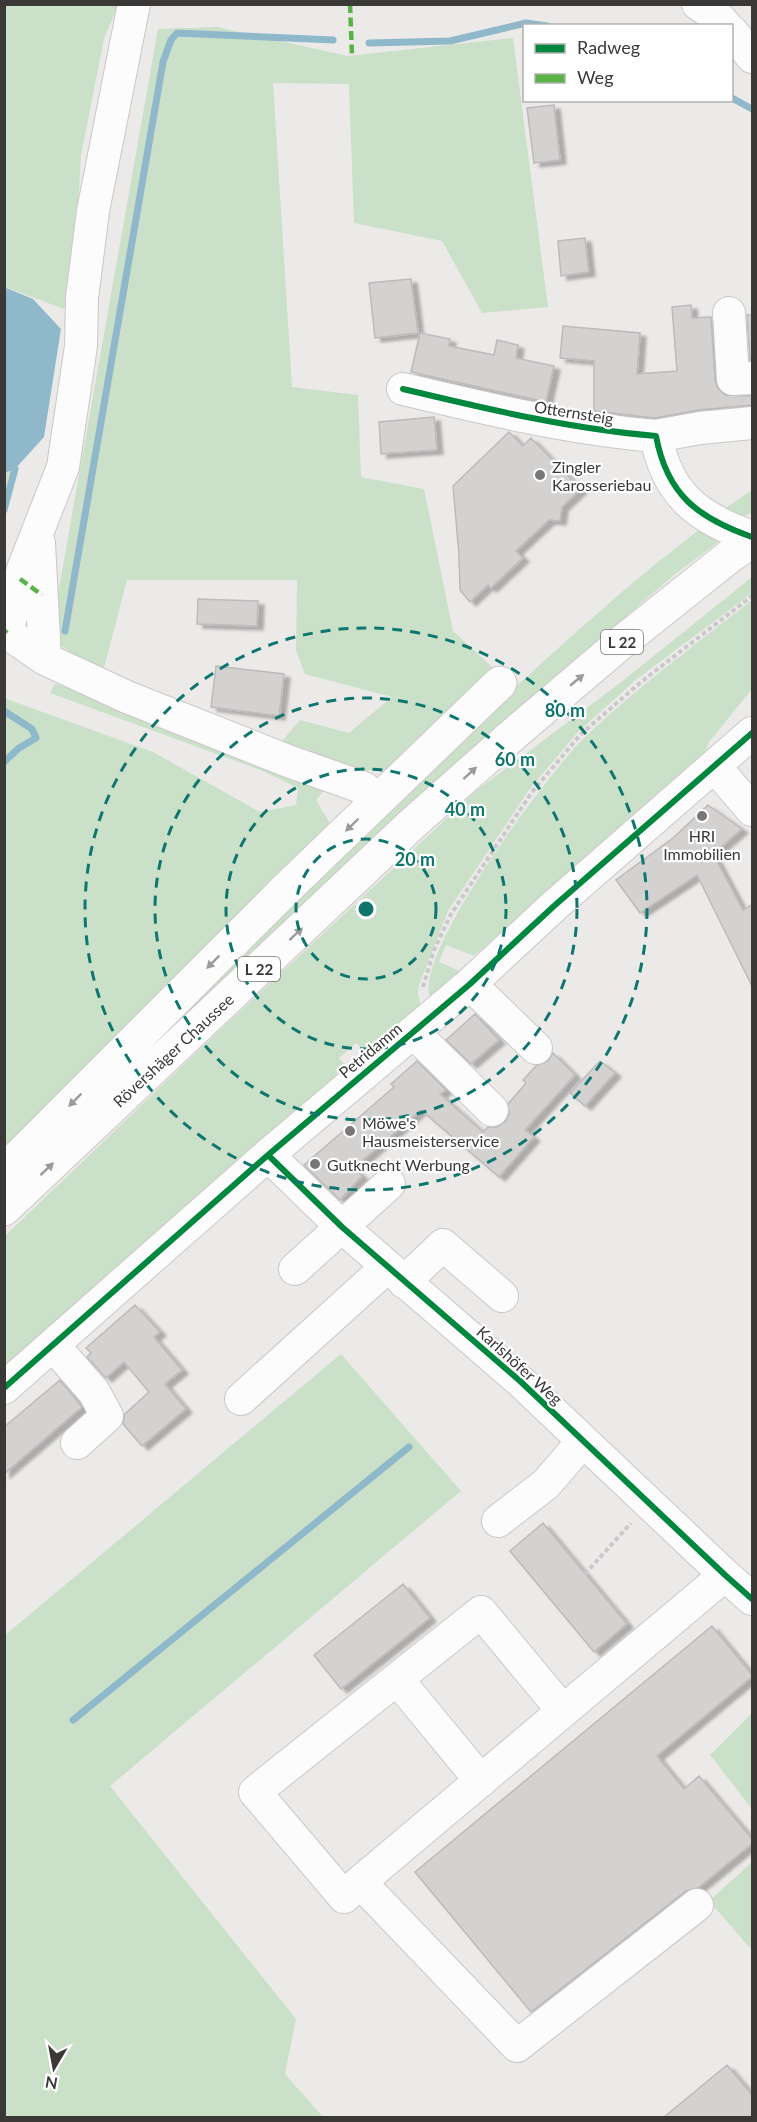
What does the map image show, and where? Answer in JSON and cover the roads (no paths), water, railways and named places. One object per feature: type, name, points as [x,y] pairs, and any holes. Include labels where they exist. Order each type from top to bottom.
[{"type":"main road","name":"Rövershäger Chaussee","points":[[4,1209],[412,824],[622,642],[753,539]]},
{"type":"main road","name":"Rövershäger Chaussee","points":[[4,1171],[378,799],[500,683]]},
{"type":"street","points":[[134,4],[93,211],[82,298],[81,346],[63,467],[23,569],[7,633],[45,659],[127,697],[288,761],[364,788],[378,799]]},
{"type":"street","points":[[699,4],[724,24]]},
{"type":"street","points":[[733,33],[753,57]]},
{"type":"street","points":[[729,313],[733,379],[753,378]]},
{"type":"street","name":"Otternsteig","points":[[403,389],[524,418],[609,432],[656,436],[700,428],[753,423]]},
{"type":"street","points":[[656,436],[660,460],[675,488],[699,510],[724,527],[753,539]]},
{"type":"street","name":"Petridamm","points":[[4,1388],[268,1155],[470,984],[554,906],[753,733]]},
{"type":"street","points":[[715,766],[753,810]]},
{"type":"street","points":[[470,984],[536,1048]]},
{"type":"street","points":[[423,1023],[492,1110]]},
{"type":"street","name":"Karlshöfer Weg","points":[[268,1155],[342,1227],[520,1381],[753,1599]]},
{"type":"street","points":[[295,1269],[389,1184]]},
{"type":"street","points":[[241,1399],[395,1274],[443,1245],[502,1296]]},
{"type":"street","points":[[53,1345],[94,1392],[107,1416],[77,1443]]},
{"type":"street","points":[[498,1521],[546,1484],[583,1441]]},
{"type":"street","points":[[563,1711],[481,1612],[255,1792],[344,1897],[725,1575]]},
{"type":"street","points":[[397,1679],[481,1781]]},
{"type":"street","points":[[360,1882],[517,2046],[697,1905]]},
{"type":"water","points":[[4,287],[33,299],[61,329],[44,437],[15,469],[5,473]]},
{"type":"waterway","points":[[369,43],[450,41],[526,23],[533,24]]},
{"type":"waterway","points":[[65,631],[163,62],[171,40],[177,33],[333,40]]},
{"type":"waterway","points":[[733,99],[752,109]]},
{"type":"waterway","points":[[4,510],[15,469]]},
{"type":"waterway","points":[[4,711],[32,729],[36,738],[19,748],[4,762]]},
{"type":"waterway","points":[[73,1720],[409,1447]]},
{"type":"place","name":"Zingler Karosseriebau","points":[[540,475]]},
{"type":"place","name":"HRI Immobilien","points":[[702,816]]},
{"type":"place","name":"Möwe's Hausmeisterservice","points":[[350,1131]]},
{"type":"place","name":"Gutknecht Werbung","points":[[315,1164]]}]
